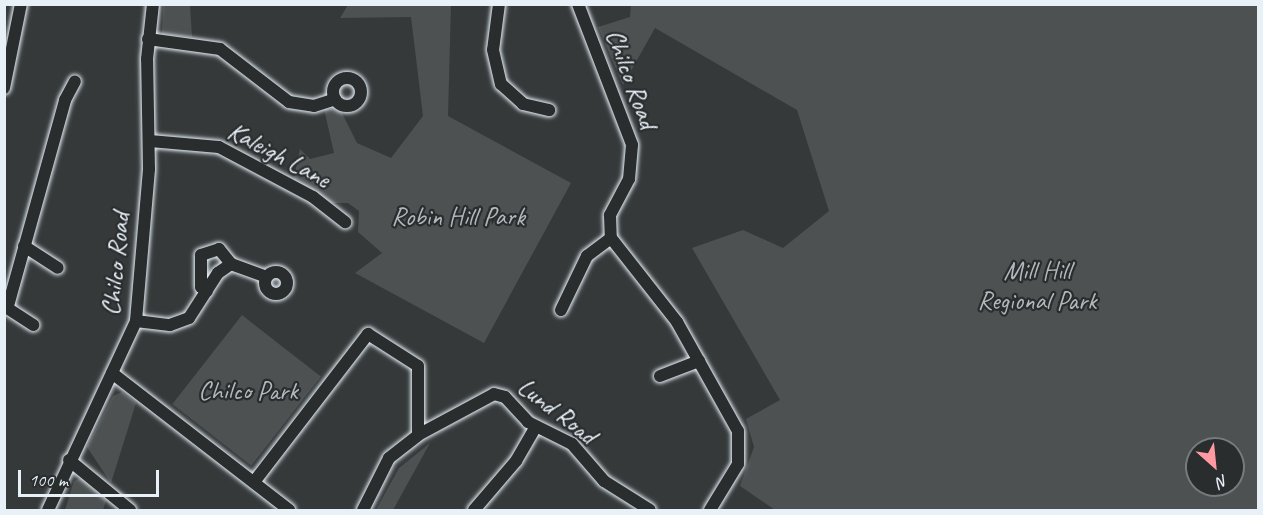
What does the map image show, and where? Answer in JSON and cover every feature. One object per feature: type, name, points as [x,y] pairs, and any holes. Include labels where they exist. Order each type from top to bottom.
[{"type":"street","points":[[5,87],[21,4]]},
{"type":"street","name":"Chilco Road","points":[[48,510],[69,460],[136,321],[150,141],[148,39],[153,4]]},
{"type":"street","points":[[499,4],[493,50],[501,84],[523,104],[549,110]]},
{"type":"street","name":"Chilco Road","points":[[578,4],[632,145],[628,179],[610,215],[611,238]]},
{"type":"street","points":[[148,39],[220,49],[289,102],[314,106],[335,99]]},
{"type":"street","points":[[33,325],[6,306],[75,81]]},
{"type":"street","name":"Kaleigh Lane","points":[[150,141],[219,147],[313,196],[345,222]]},
{"type":"street","points":[[561,310],[587,256],[611,238],[669,311],[735,423],[740,442],[738,464],[710,510]]},
{"type":"street","points":[[24,246],[58,268]]},
{"type":"street","points":[[207,291],[201,287],[201,255],[219,249],[231,264],[266,277]]},
{"type":"street","points":[[136,321],[181,323],[231,264]]},
{"type":"street","points":[[254,482],[368,334],[418,366],[418,435]]},
{"type":"street","points":[[660,376],[699,361]]},
{"type":"street","points":[[112,373],[289,510]]},
{"type":"street","name":"Lund Road","points":[[363,510],[389,458],[418,435],[494,394],[536,427],[572,444],[604,481],[650,510]]},
{"type":"street","points":[[474,510],[516,461],[536,427]]},
{"type":"street","points":[[69,460],[130,510]]},
{"type":"green space","name":"Robin Hill Park","points":[[451,4],[448,116],[571,183],[484,343],[355,273],[382,253],[358,232],[359,211],[348,203],[330,203],[293,182],[300,149],[310,159],[334,153],[324,109],[340,109],[357,143],[391,158],[423,116],[411,17],[340,18],[348,5]]},
{"type":"green space","name":"Mill Hill Regional Park","points":[[631,4],[1258,5],[1258,510],[775,510],[740,486],[754,447],[746,419],[780,400],[692,248],[743,230],[783,248],[829,211],[797,110],[655,28],[623,85],[598,27],[630,17]]},
{"type":"green space","points":[[163,5],[190,5],[192,37],[162,34]]},
{"type":"green space","name":"Chilco Park","points":[[242,315],[321,377],[251,466],[172,404]]},
{"type":"green space","name":"Chilco Park","points":[[122,392],[136,403],[111,483],[87,447],[113,396]]},
{"type":"green space","points":[[430,443],[393,510],[376,510],[399,468]]},
{"type":"green space","points":[[81,478],[106,501],[103,510],[65,510],[74,481]]}]
